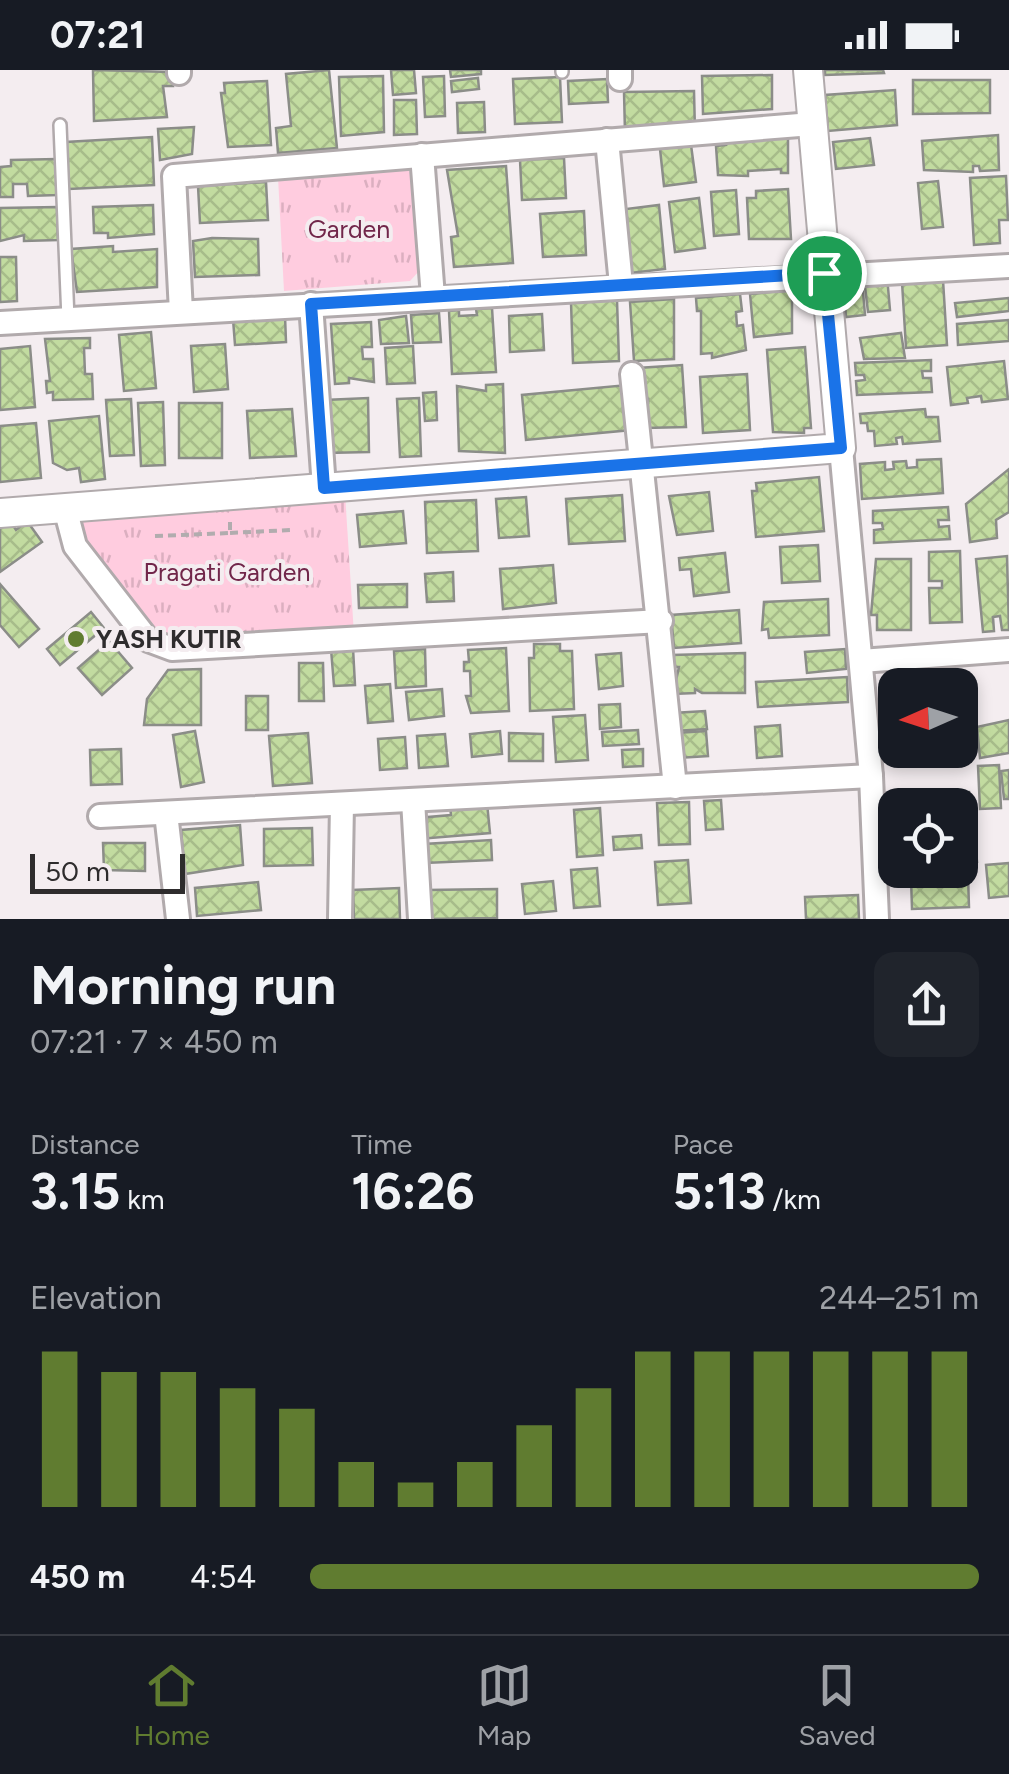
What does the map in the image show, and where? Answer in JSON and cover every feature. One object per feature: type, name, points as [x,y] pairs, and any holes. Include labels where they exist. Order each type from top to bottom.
[{"type":"street","points":[[808,70],[871,776],[877,919]]},
{"type":"street","points":[[181,312],[174,176],[812,124]]},
{"type":"street","points":[[607,140],[621,285]]},
{"type":"street","points":[[422,156],[433,297]]},
{"type":"street","points":[[0,323],[824,273],[1009,266]]},
{"type":"street","points":[[311,304],[324,488]]},
{"type":"street","points":[[632,374],[675,787]]},
{"type":"street","points":[[0,513],[841,448]]},
{"type":"street","points":[[64,508],[75,546],[148,640],[172,649],[660,621]]},
{"type":"street","points":[[861,661],[1009,650]]},
{"type":"street","points":[[100,816],[871,776]]},
{"type":"street","points":[[413,800],[420,919]]},
{"type":"street","points":[[340,919],[342,804]]},
{"type":"street","points":[[166,813],[178,919]]},
{"type":"lane","points":[[60,124],[68,319]]},
{"type":"path","points":[[230,495],[230,533]]},
{"type":"path","points":[[155,536],[292,530]]},
{"type":"green space","name":"Garden","points":[[406,167],[414,178],[420,270],[410,281],[284,291],[278,177]]},
{"type":"green space","name":"Pragati Garden","points":[[345,493],[354,635],[173,646],[140,623],[110,588],[84,549],[68,512]]},
{"type":"building","points":[[93,70],[172,72],[173,86],[163,86],[167,117],[94,121]]},
{"type":"building","points":[[329,70],[337,148],[278,153],[276,128],[291,126],[286,74]]},
{"type":"building","points":[[391,70],[414,70],[416,93],[393,95]]},
{"type":"building","points":[[450,70],[481,70],[481,74],[451,77]]},
{"type":"building","points":[[825,70],[883,70],[884,73],[825,75]]},
{"type":"building","points":[[772,75],[772,109],[703,114],[702,76]]},
{"type":"building","points":[[383,76],[384,132],[341,136],[339,77]]},
{"type":"building","points":[[444,76],[445,116],[425,117],[423,77]]},
{"type":"building","points":[[560,77],[562,122],[515,124],[513,79]]},
{"type":"building","points":[[478,78],[479,89],[452,92],[451,81]]},
{"type":"building","points":[[607,79],[608,102],[569,104],[568,81]]},
{"type":"building","points":[[913,80],[990,80],[990,113],[913,114]]},
{"type":"building","points":[[267,81],[271,145],[228,147],[221,93],[225,93],[224,83]]},
{"type":"building","points":[[895,90],[897,125],[828,131],[825,95]]},
{"type":"building","points":[[694,91],[695,132],[625,133],[624,92]]},
{"type":"building","points":[[394,100],[416,100],[417,134],[394,135]]},
{"type":"building","points":[[484,102],[485,132],[458,133],[457,103]]},
{"type":"building","points":[[194,127],[192,154],[160,160],[158,129]]},
{"type":"building","points":[[788,135],[788,173],[781,173],[781,169],[748,171],[748,176],[718,175],[716,146],[726,145],[725,140]]},
{"type":"building","points":[[998,135],[999,170],[980,171],[979,166],[973,166],[973,172],[924,170],[922,141]]},
{"type":"building","points":[[152,137],[154,185],[69,189],[66,142]]},
{"type":"building","points":[[870,138],[874,165],[836,169],[833,142]]},
{"type":"building","points":[[691,145],[696,182],[664,186],[660,149]]},
{"type":"building","points":[[564,158],[566,198],[522,200],[520,160]]},
{"type":"building","points":[[56,159],[57,195],[28,196],[27,184],[13,184],[13,197],[0,197],[0,167],[11,166],[11,160]]},
{"type":"building","points":[[506,166],[513,263],[454,267],[451,237],[458,236],[447,170]]},
{"type":"building","points":[[1006,176],[1008,220],[999,220],[1000,243],[974,245],[970,178]]},
{"type":"building","points":[[938,181],[943,227],[922,229],[918,183]]},
{"type":"building","points":[[266,182],[268,220],[200,223],[198,186]]},
{"type":"building","points":[[788,189],[791,239],[749,239],[747,198],[756,198],[756,191]]},
{"type":"building","points":[[736,190],[739,234],[714,236],[711,192]]},
{"type":"building","points":[[699,198],[705,248],[675,252],[669,202]]},
{"type":"building","points":[[153,205],[154,234],[108,238],[108,233],[94,233],[93,207]]},
{"type":"building","points":[[659,205],[665,269],[630,273],[626,209]]},
{"type":"building","points":[[57,207],[58,240],[24,241],[24,235],[0,241],[0,208]]},
{"type":"building","points":[[584,211],[586,255],[543,257],[540,214]]},
{"type":"building","points":[[258,239],[259,275],[195,277],[193,241]]},
{"type":"building","points":[[113,246],[113,252],[157,249],[157,287],[77,292],[71,249]]},
{"type":"building","points":[[0,257],[16,257],[17,301],[0,302]]},
{"type":"building","points":[[887,276],[890,310],[868,312],[864,278]]},
{"type":"building","points":[[862,280],[865,315],[846,317],[843,281]]},
{"type":"building","points":[[943,280],[947,345],[906,348],[902,282]]},
{"type":"building","points":[[792,290],[792,333],[754,337],[750,294]]},
{"type":"building","points":[[740,294],[742,311],[736,312],[737,326],[743,325],[746,350],[712,358],[712,353],[701,354],[701,311],[697,311],[696,298]]},
{"type":"building","points":[[1009,298],[1009,311],[957,317],[955,303]]},
{"type":"building","points":[[674,299],[674,359],[634,361],[630,302]]},
{"type":"building","points":[[617,300],[619,361],[573,363],[571,302]]},
{"type":"building","points":[[492,308],[496,372],[452,374],[449,311],[459,310],[459,316],[477,315],[476,309]]},
{"type":"building","points":[[439,313],[441,342],[413,343],[411,315]]},
{"type":"building","points":[[542,314],[544,350],[510,352],[509,316]]},
{"type":"building","points":[[285,316],[286,342],[235,345],[233,319]]},
{"type":"building","points":[[406,316],[409,343],[381,344],[379,320]]},
{"type":"building","points":[[1009,320],[1009,341],[958,345],[957,324]]},
{"type":"building","points":[[371,322],[372,347],[362,347],[363,359],[373,359],[374,382],[349,378],[349,383],[335,384],[331,324]]},
{"type":"building","points":[[151,332],[156,388],[124,391],[119,335]]},
{"type":"building","points":[[901,333],[905,358],[864,359],[860,338]]},
{"type":"building","points":[[90,338],[90,348],[84,348],[85,374],[92,374],[93,399],[53,400],[53,392],[47,393],[46,381],[50,381],[45,339]]},
{"type":"building","points":[[225,344],[228,389],[194,392],[191,346]]},
{"type":"building","points":[[30,346],[35,407],[0,410],[0,349]]},
{"type":"building","points":[[413,346],[415,383],[387,384],[385,348]]},
{"type":"building","points":[[805,347],[811,428],[804,428],[804,433],[773,432],[767,350]]},
{"type":"building","points":[[931,360],[931,371],[922,371],[923,378],[931,378],[932,392],[857,395],[856,381],[865,380],[864,375],[856,375],[855,363]]},
{"type":"building","points":[[1004,361],[1008,399],[982,402],[981,396],[951,405],[947,367]]},
{"type":"building","points":[[682,365],[686,427],[645,428],[640,404],[648,403],[648,399],[640,399],[638,368]]},
{"type":"building","points":[[747,374],[750,430],[703,433],[700,377]]},
{"type":"building","points":[[503,384],[505,453],[459,451],[457,386],[486,391],[486,385]]},
{"type":"building","points":[[627,385],[631,430],[526,440],[522,395]]},
{"type":"building","points":[[436,392],[437,420],[425,421],[423,393]]},
{"type":"building","points":[[368,398],[369,452],[326,453],[325,400]]},
{"type":"building","points":[[419,398],[421,456],[400,457],[397,399]]},
{"type":"building","points":[[131,399],[134,455],[110,456],[106,400]]},
{"type":"building","points":[[163,402],[165,465],[141,466],[138,403]]},
{"type":"building","points":[[179,403],[222,403],[222,458],[179,458]]},
{"type":"building","points":[[292,409],[296,456],[250,458],[247,411]]},
{"type":"building","points":[[925,409],[926,417],[938,417],[940,441],[903,444],[902,437],[896,438],[897,444],[875,446],[874,431],[868,431],[867,423],[861,423],[860,414]]},
{"type":"building","points":[[99,416],[105,479],[81,482],[79,468],[67,470],[53,463],[49,421]]},
{"type":"building","points":[[36,423],[41,478],[0,482],[0,426]]},
{"type":"building","points":[[941,459],[943,493],[862,499],[860,464],[885,462],[885,470],[894,469],[893,462],[906,461],[907,468],[917,467],[917,460]]},
{"type":"building","points":[[1009,469],[1009,512],[996,520],[997,538],[970,542],[966,504]]},
{"type":"building","points":[[819,477],[824,531],[756,537],[752,491],[757,491],[756,483]]},
{"type":"building","points":[[709,492],[713,531],[677,535],[669,496]]},
{"type":"building","points":[[622,495],[625,541],[569,544],[566,499]]},
{"type":"building","points":[[526,497],[529,536],[499,538],[496,499]]},
{"type":"building","points":[[476,500],[478,551],[427,553],[425,502]]},
{"type":"building","points":[[948,507],[949,520],[938,520],[939,527],[949,526],[950,539],[874,543],[874,530],[883,529],[882,523],[873,523],[873,511]]},
{"type":"building","points":[[403,511],[406,543],[360,547],[357,515]]},
{"type":"building","points":[[27,521],[42,542],[0,572],[0,527],[12,524],[16,530]]},
{"type":"building","points":[[818,545],[820,581],[782,583],[780,547]]},
{"type":"building","points":[[960,551],[962,622],[930,623],[929,588],[942,588],[942,581],[929,581],[929,552]]},
{"type":"building","points":[[725,553],[729,592],[694,596],[691,569],[680,570],[679,558]]},
{"type":"building","points":[[1007,556],[1009,630],[1002,630],[1000,616],[993,617],[994,631],[983,632],[976,559]]},
{"type":"building","points":[[876,559],[911,559],[911,630],[877,630],[877,615],[871,615]]},
{"type":"building","points":[[553,565],[556,603],[503,609],[500,569]]},
{"type":"building","points":[[453,572],[454,601],[427,602],[425,574]]},
{"type":"building","points":[[0,584],[39,629],[19,647],[0,625]]},
{"type":"building","points":[[407,584],[407,607],[359,608],[358,585]]},
{"type":"building","points":[[828,599],[829,635],[769,638],[768,629],[762,630],[764,602]]},
{"type":"building","points":[[739,610],[741,643],[674,648],[671,615]]},
{"type":"building","name":"YASH KUTIR","points":[[91,612],[104,628],[60,665],[47,649]]},
{"type":"building","points":[[109,641],[132,668],[102,695],[78,668]]},
{"type":"building","points":[[534,644],[560,644],[560,651],[572,651],[574,709],[530,711],[529,658],[534,658]]},
{"type":"building","points":[[353,648],[355,685],[334,686],[331,649]]},
{"type":"building","points":[[506,648],[509,711],[471,713],[466,696],[471,696],[470,671],[464,671],[464,662],[469,662],[468,650]]},
{"type":"building","points":[[425,649],[426,686],[396,688],[394,651]]},
{"type":"building","points":[[845,649],[846,669],[807,673],[805,652]]},
{"type":"building","points":[[621,653],[623,686],[599,689],[596,655]]},
{"type":"building","points":[[745,653],[745,693],[702,693],[695,689],[695,693],[673,694],[679,667],[673,667],[672,655]]},
{"type":"building","points":[[299,663],[323,663],[324,701],[299,701]]},
{"type":"building","points":[[201,669],[201,725],[144,725],[147,699],[168,670]]},
{"type":"building","points":[[847,677],[848,702],[758,707],[756,682]]},
{"type":"building","points":[[390,684],[393,721],[368,723],[365,686]]},
{"type":"building","points":[[442,689],[444,716],[409,720],[406,692]]},
{"type":"building","points":[[246,696],[268,696],[268,730],[246,730]]},
{"type":"building","points":[[620,704],[621,727],[600,729],[599,705]]},
{"type":"building","points":[[705,711],[707,729],[674,731],[673,713]]},
{"type":"building","points":[[585,715],[588,760],[556,762],[553,717]]},
{"type":"building","points":[[1009,720],[1009,753],[980,758],[978,727]]},
{"type":"building","points":[[780,725],[782,756],[757,758],[755,727]]},
{"type":"building","points":[[638,730],[639,744],[603,746],[602,732]]},
{"type":"building","points":[[195,731],[204,782],[181,787],[173,735]]},
{"type":"building","points":[[500,731],[502,754],[472,757],[470,734]]},
{"type":"building","points":[[706,731],[708,756],[678,758],[676,733]]},
{"type":"building","points":[[308,733],[312,783],[273,786],[269,736]]},
{"type":"building","points":[[509,733],[543,734],[543,761],[509,761]]},
{"type":"building","points":[[445,734],[448,766],[419,768],[417,736]]},
{"type":"building","points":[[405,737],[407,768],[380,770],[378,739]]},
{"type":"building","points":[[121,749],[122,784],[91,785],[90,750]]},
{"type":"building","points":[[643,749],[643,766],[623,767],[622,750]]},
{"type":"building","points":[[999,765],[1001,808],[980,809],[978,766]]},
{"type":"building","points":[[1009,770],[1009,799],[1004,799],[1001,771]]},
{"type":"building","points":[[721,800],[723,829],[706,830],[704,801]]},
{"type":"building","points":[[689,802],[690,844],[659,845],[657,803]]},
{"type":"building","points":[[487,803],[490,833],[419,839],[417,818],[451,815],[450,806]]},
{"type":"building","points":[[600,808],[603,855],[577,857],[574,810]]},
{"type":"building","points":[[240,825],[243,865],[185,874],[181,830]]},
{"type":"building","points":[[312,828],[313,865],[264,866],[264,829]]},
{"type":"building","points":[[641,835],[642,848],[614,850],[613,837]]},
{"type":"building","points":[[491,840],[492,860],[425,863],[424,844]]},
{"type":"building","points":[[103,843],[145,843],[145,871],[104,870]]},
{"type":"building","points":[[688,860],[691,903],[658,905],[655,862]]},
{"type":"building","points":[[1009,863],[1009,896],[989,898],[986,865]]},
{"type":"building","points":[[597,868],[600,906],[574,908],[571,870]]},
{"type":"building","points":[[553,881],[556,911],[525,914],[522,884]]},
{"type":"building","points":[[258,882],[261,910],[197,916],[195,888]]},
{"type":"building","points":[[399,888],[400,919],[354,919],[353,890]]},
{"type":"building","points":[[911,888],[968,888],[969,907],[912,909]]},
{"type":"building","points":[[497,889],[497,918],[427,919],[427,890]]},
{"type":"building","points":[[858,895],[859,919],[806,919],[805,897]]},
{"type":"place","name":"YASH KUTIR","points":[[76,639]]},
{"type":"route","points":[[824,273],[841,448],[324,488],[311,304],[824,273]]}]
